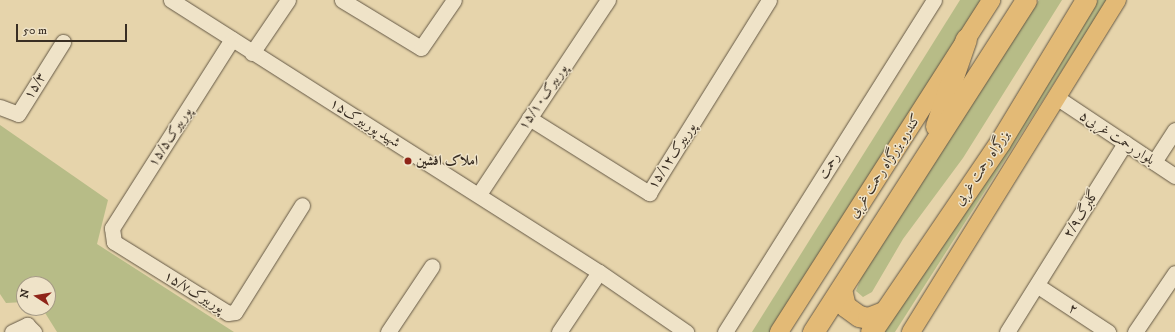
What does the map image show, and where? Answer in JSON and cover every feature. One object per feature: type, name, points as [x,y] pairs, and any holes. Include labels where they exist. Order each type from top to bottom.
[{"type":"highway","points":[[813,332],[1026,0]]},
{"type":"highway","name":"بزرگراه رحمت غربی","points":[[871,332],[1000,142],[1086,0]]},
{"type":"highway","points":[[925,158],[966,39]]},
{"type":"highway","points":[[841,289],[845,306],[859,316],[872,317],[884,312]]},
{"type":"main road","name":"کندرو بزرگراه رحمت غربی","points":[[779,332],[991,0]]},
{"type":"main road","points":[[911,332],[1059,99],[1117,0]]},
{"type":"street","name":"شهید پوربیرک۱۵","points":[[171,0],[252,53],[479,194],[599,272],[686,332]]},
{"type":"street","points":[[252,53],[288,0]]},
{"type":"street","points":[[342,0],[421,48],[454,0]]},
{"type":"street","name":"پوربیرک۱۵/۱۰","points":[[479,194],[608,0]]},
{"type":"street","name":"پوربیرک۱۵/۱۲","points":[[529,118],[649,194],[769,0]]},
{"type":"street","name":"رحمت","points":[[725,332],[934,0]]},
{"type":"street","name":"پوربیرک۱۵/۵","points":[[112,236],[112,228],[232,39]]},
{"type":"street","name":"۱۵/۳","points":[[0,107],[18,114],[63,42]]},
{"type":"street","name":"بلوار رحمت غربی۵","points":[[1059,99],[1175,176]]},
{"type":"street","points":[[1154,162],[1175,130]]},
{"type":"street","name":"گلبرگ۲/۹","points":[[1008,332],[1038,286],[1125,143]]},
{"type":"street","name":"پوربیرک۱۵/۷","points":[[112,236],[114,242],[228,313],[235,312],[302,205]]},
{"type":"street","points":[[388,332],[432,266]]},
{"type":"street","points":[[559,332],[599,272]]},
{"type":"street","points":[[1135,332],[1175,273]]},
{"type":"street","name":"۲","points":[[1038,286],[1108,332]]},
{"type":"street","points":[[12,332],[27,325],[34,332]]},
{"type":"street","points":[[0,328],[2,332]]},
{"type":"green space","points":[[960,0],[983,0],[772,332],[752,332]]},
{"type":"green space","points":[[1039,0],[1062,0],[963,158],[903,239],[872,292],[863,297],[856,291],[861,278]]},
{"type":"green space","points":[[1098,0],[1107,0],[895,332],[884,332]]},
{"type":"green space","points":[[0,125],[108,200],[97,244],[234,332],[57,332],[47,316],[56,316],[56,276],[16,276],[16,302],[6,303],[0,294]]},
{"type":"place","name":"املاک افشین","points":[[408,161]]}]
